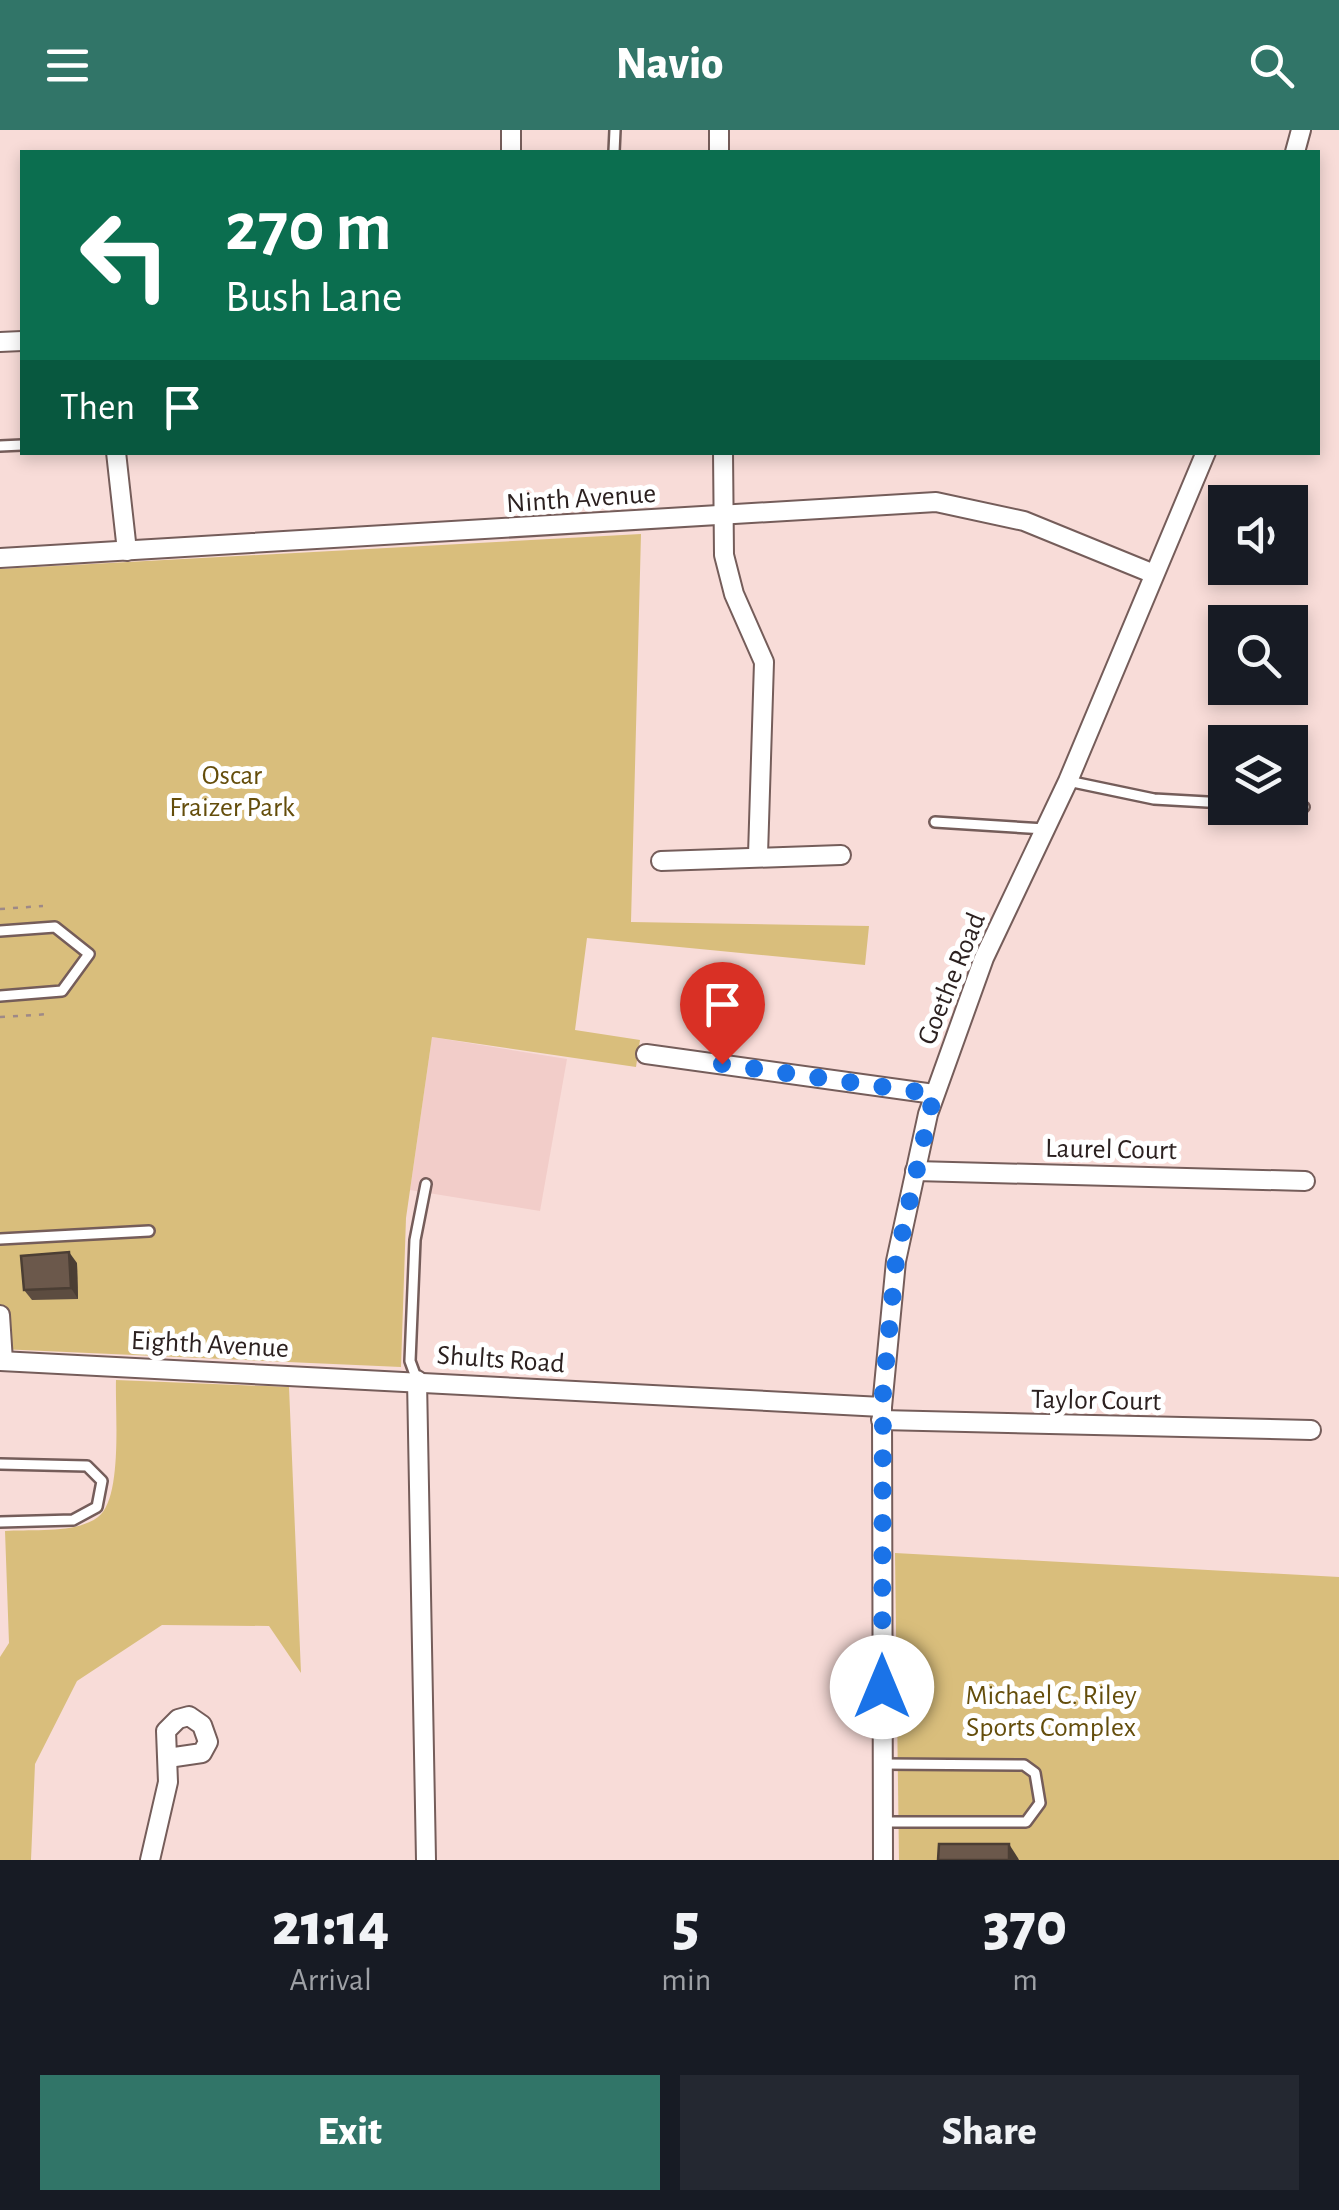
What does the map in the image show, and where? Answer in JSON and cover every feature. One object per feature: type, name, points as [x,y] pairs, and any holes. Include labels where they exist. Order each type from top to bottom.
[{"type":"street","points":[[116,455],[127,551]]},
{"type":"street","points":[[723,455],[724,555],[734,594],[764,662],[758,854]]},
{"type":"street","name":"Goethe Road","points":[[883,1860],[881,1413],[896,1261],[916,1171],[934,1094],[984,958],[1068,781],[1205,455]]},
{"type":"street","name":"Ninth Avenue","points":[[0,558],[936,502],[1024,522],[1154,574]]},
{"type":"street","points":[[661,861],[758,854],[842,855]]},
{"type":"street","points":[[646,1054],[934,1094]]},
{"type":"street","name":"Laurel Court","points":[[916,1171],[1306,1181]]},
{"type":"street","points":[[0,1315],[2,1361]]},
{"type":"street","name":"Eighth Avenue","points":[[2,1361],[417,1380]]},
{"type":"street","name":"Shults Road","points":[[426,1860],[417,1380],[881,1413]]},
{"type":"street","name":"Taylor Court","points":[[881,1413],[1311,1430]]},
{"type":"street","points":[[150,1860],[168,1782],[168,1758]]},
{"type":"lane","points":[[1068,781],[1154,799],[1208,801]]},
{"type":"lane","points":[[936,822],[1045,830]]},
{"type":"lane","points":[[0,930],[55,927],[89,954],[62,991],[0,996]]},
{"type":"lane","points":[[417,1380],[410,1361],[415,1240],[426,1184]]},
{"type":"lane","points":[[0,1240],[149,1231]]},
{"type":"lane","points":[[0,1464],[86,1466],[102,1480],[97,1507],[72,1520],[0,1522]]},
{"type":"lane","points":[[882,1764],[1024,1765],[1034,1773],[1040,1803],[1026,1822],[883,1822]]},
{"type":"path","points":[[0,908],[43,906]]},
{"type":"path","points":[[0,1016],[50,1014]]},
{"type":"shaded area","points":[[432,1037],[567,1059],[540,1211],[410,1190]]},
{"type":"green space","name":"Oscar Fraizer Park","points":[[641,534],[631,922],[869,926],[865,965],[587,938],[575,1030],[640,1040],[636,1067],[432,1037],[406,1218],[401,1367],[0,1349],[0,569]]},
{"type":"green space","points":[[116,1380],[289,1387],[301,1673],[269,1626],[162,1625],[77,1681],[35,1764],[31,1860],[0,1860],[0,1657],[9,1643],[5,1531],[78,1526],[98,1517],[106,1507],[114,1474]]},
{"type":"green space","name":"Michael C. Riley Sports Complex","points":[[895,1553],[1339,1577],[1339,1860],[899,1860]]},
{"type":"building","points":[[69,1252],[71,1288],[24,1290],[21,1256]]},
{"type":"building","points":[[939,1844],[1009,1844],[1009,1860],[938,1860]]},
{"type":"route","points":[[722,1064],[934,1094],[896,1261],[883,1392],[882,1687]]}]
